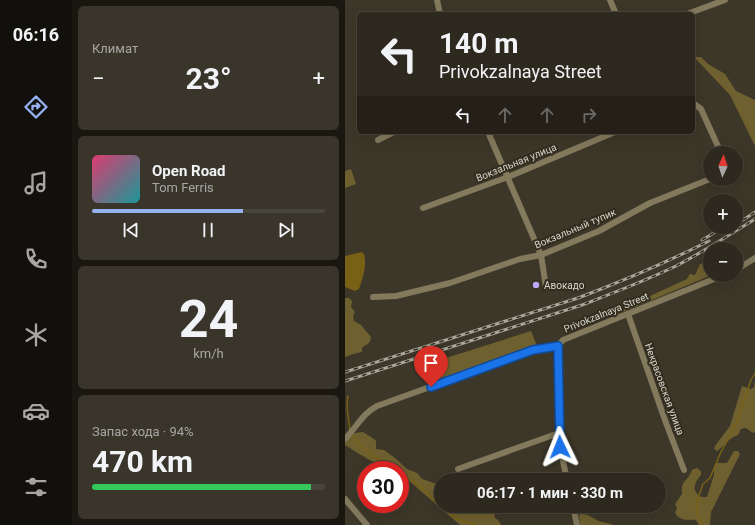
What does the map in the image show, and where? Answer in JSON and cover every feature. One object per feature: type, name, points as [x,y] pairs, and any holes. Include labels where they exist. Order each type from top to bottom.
[{"type":"street","points":[[437,0],[440,12]]},
{"type":"street","points":[[610,0],[615,12]]},
{"type":"street","points":[[692,12],[725,0]]},
{"type":"street","points":[[695,105],[701,110],[718,146]]},
{"type":"street","points":[[378,140],[390,134]]},
{"type":"street","points":[[489,134],[541,255],[546,287]]},
{"type":"street","name":"Вокзальная улица","points":[[423,208],[508,177],[610,134]]},
{"type":"street","name":"Вокзальный тупик","points":[[373,297],[396,296],[450,283],[521,259],[541,255],[599,231],[650,203],[703,182]]},
{"type":"street","points":[[743,266],[755,258]]},
{"type":"street","name":"Privokzalnaya Street","points":[[345,439],[372,408],[533,350],[558,346],[563,340],[707,282]]},
{"type":"street","name":"Некрасовская улица","points":[[627,314],[684,470]]},
{"type":"street","points":[[558,346],[559,433],[560,447],[566,473]]},
{"type":"street","points":[[457,469],[559,433]]},
{"type":"street","points":[[345,499],[367,525]]},
{"type":"street","points":[[574,513],[577,525]]},
{"type":"shaded area","points":[[695,57],[701,57],[708,64],[725,74],[736,91],[755,100],[755,146],[730,95]]},
{"type":"shaded area","points":[[351,169],[356,184],[345,188],[345,171]]},
{"type":"shaded area","points":[[362,252],[365,258],[364,272],[359,289],[355,291],[345,287],[345,256]]},
{"type":"shaded area","points":[[700,264],[703,264],[703,279],[616,315],[612,313],[613,310],[650,296],[687,279],[690,274],[695,275]]},
{"type":"shaded area","points":[[345,298],[349,298],[352,301],[351,307],[355,312],[353,316],[354,321],[361,325],[371,337],[369,343],[363,346],[362,352],[345,357]]},
{"type":"shaded area","points":[[531,331],[537,346],[435,382],[430,367],[447,361],[446,358]]},
{"type":"shaded area","points":[[755,380],[755,432],[753,433],[745,428],[741,429],[738,435],[717,451],[714,449],[715,446],[730,426],[742,386],[751,389],[754,387]]},
{"type":"shaded area","points":[[363,432],[374,439],[376,441],[376,449],[384,450],[398,461],[373,461],[345,445],[345,442],[355,433]]},
{"type":"shaded area","points":[[734,451],[738,451],[740,454],[711,512],[710,525],[699,525],[696,520],[685,520],[677,516],[675,513],[677,508],[675,504],[682,494],[683,483],[692,470],[697,468],[701,471],[701,475],[695,484],[695,490],[702,497],[707,497],[714,475],[714,466],[718,463],[727,463]]},
{"type":"shaded area","points":[[409,470],[417,473],[422,479],[434,483],[434,502],[409,481]]},
{"type":"shaded area","points":[[446,513],[494,513],[495,518],[501,525],[460,525]]},
{"type":"shaded area","points":[[579,515],[588,515],[599,521],[613,525],[580,525]]},
{"type":"waterway","points":[[702,525],[697,514],[696,504],[703,484],[710,478],[720,454],[737,422],[751,380],[755,373]]},
{"type":"waterway","points":[[348,396],[347,409],[350,430]]},
{"type":"waterway","points":[[352,433],[360,445],[381,461]]},
{"type":"waterway","points":[[409,478],[451,515],[467,523],[477,525]]},
{"type":"railway","points":[[743,220],[755,212]]},
{"type":"railway","points":[[345,381],[582,305],[653,277],[706,249],[755,219]]},
{"type":"railway","points":[[702,240],[712,234]]},
{"type":"railway","points":[[345,372],[578,298],[645,271],[709,241]]},
{"type":"place","name":"Авокадо","points":[[536,285]]},
{"type":"route","points":[[431,387],[533,350],[544,347],[558,346],[560,447]]}]
